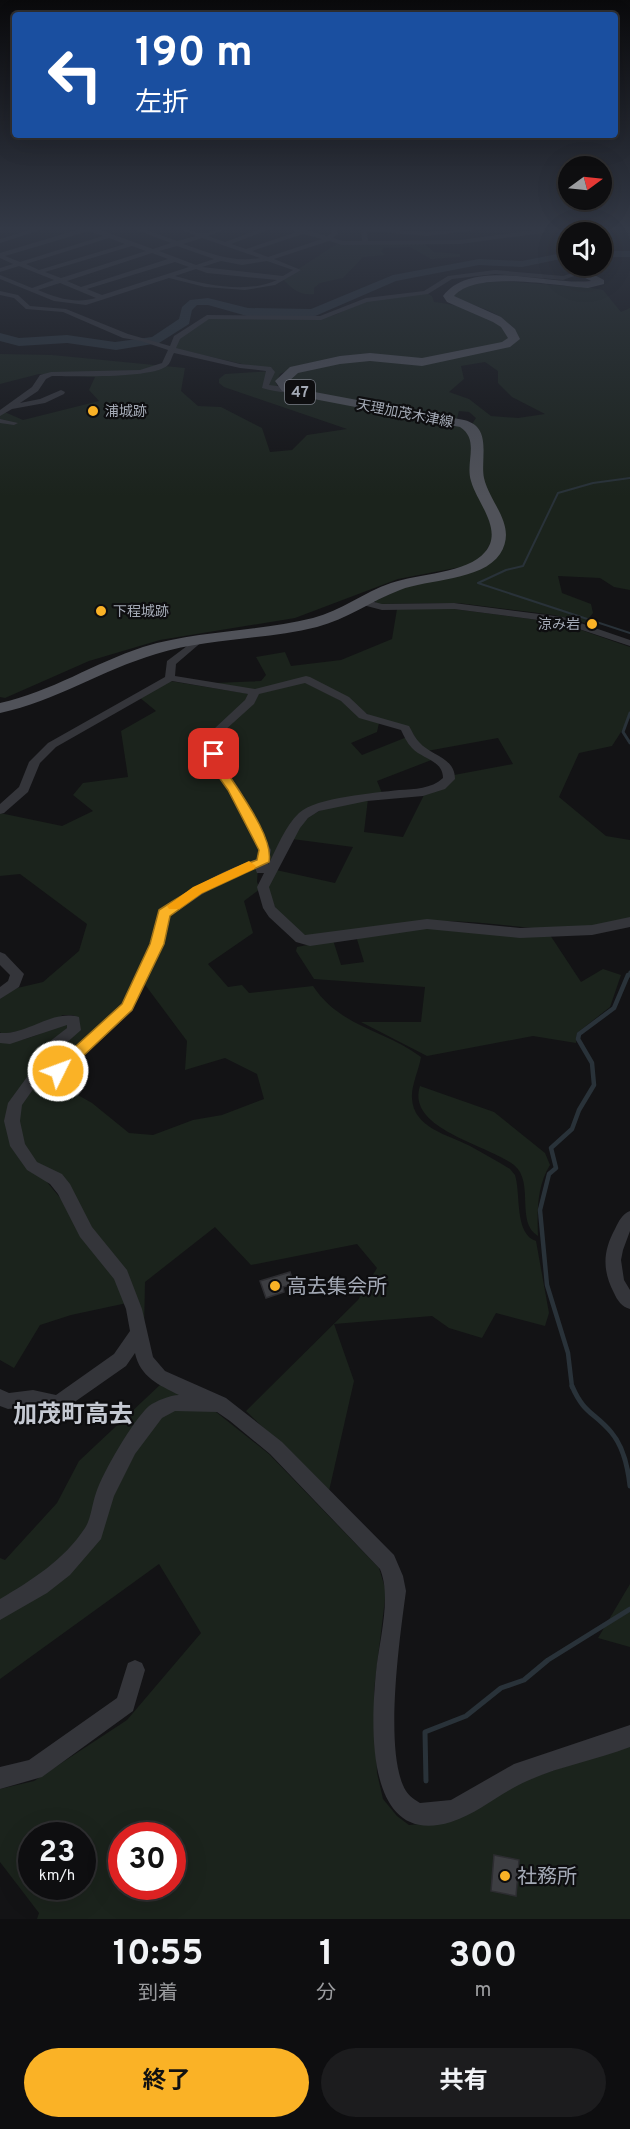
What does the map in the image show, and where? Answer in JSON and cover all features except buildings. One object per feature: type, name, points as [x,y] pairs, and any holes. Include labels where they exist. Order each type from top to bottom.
[{"type":"main road","name":"47","points":[[290,390],[281,384],[283,376],[294,370],[316,365],[363,357],[422,362],[506,345],[514,339],[511,332],[492,318]]},
{"type":"main road","name":"天理加茂木津線","points":[[0,708],[24,702],[132,657],[199,640],[315,623],[416,579],[474,567],[493,554],[498,537],[496,515],[476,477],[479,456],[477,439],[471,429],[464,424],[378,410],[290,390]]},
{"type":"street","points":[[81,318],[126,336],[171,347],[188,355],[234,365],[268,369],[271,372],[265,386],[276,390],[290,390]]},
{"type":"street","points":[[0,414],[34,390],[39,380],[51,374],[140,372],[155,369],[165,364],[177,338],[206,318]]},
{"type":"street","points":[[270,318],[322,318]]},
{"type":"street","points":[[3,400],[15,405],[42,401],[61,389],[34,390]]},
{"type":"street","points":[[0,421],[14,423]]},
{"type":"street","points":[[363,602],[382,608],[463,606],[563,620],[630,643]]},
{"type":"street","points":[[170,678],[171,663],[199,640]]},
{"type":"street","points":[[0,810],[24,789],[35,762],[52,745],[170,678],[255,692],[273,689],[301,679],[311,680],[345,699],[363,716],[405,728],[416,746],[442,762],[451,775],[449,780],[431,791],[339,801],[304,815],[295,826],[263,887]]},
{"type":"street","points":[[255,692],[250,702],[219,730],[214,754],[217,766],[234,790],[265,850],[260,880],[269,908],[301,939],[310,940],[427,924],[520,933],[592,930],[630,922]]},
{"type":"street","points":[[37,1073],[58,1071],[128,1007],[157,944],[164,914],[198,890],[229,874],[262,862]]},
{"type":"street","points":[[0,957],[17,974],[14,984],[0,994]]},
{"type":"street","points":[[0,1038],[26,1036],[64,1019],[73,1019],[74,1030],[49,1050],[13,1109],[12,1121],[18,1146],[32,1166],[56,1179],[64,1189],[86,1232],[127,1284],[145,1361],[159,1377],[220,1404],[276,1448],[387,1562],[396,1591],[384,1690],[389,1783],[403,1806],[415,1814],[444,1813],[518,1773],[550,1760],[630,1736]]},
{"type":"street","points":[[630,1218],[613,1247],[615,1278],[630,1302]]},
{"type":"street","points":[[0,1397],[8,1401],[33,1398],[52,1404],[60,1402],[120,1360],[139,1332]]},
{"type":"street","points":[[0,1610],[40,1586],[63,1568],[94,1532],[105,1493],[129,1448],[156,1412],[174,1403],[220,1404]]},
{"type":"street","points":[[0,1778],[34,1769],[126,1704],[135,1670]]},
{"type":"shaded area","points":[[490,318],[504,329],[509,338],[504,343],[433,359],[389,357],[291,369],[280,374],[276,383],[278,387],[467,428],[490,507],[493,538],[483,557],[466,566],[398,579],[295,618],[160,640],[89,661],[5,698],[0,697],[0,410],[23,420],[99,401],[89,390],[95,377],[39,374],[0,384],[0,354],[52,355],[185,368],[181,391],[198,406],[221,407],[262,428],[270,452],[292,450],[307,435],[347,429],[224,387],[219,383],[219,379],[225,374],[272,371],[173,348],[180,338],[204,319]]},
{"type":"shaded area","points":[[501,318],[630,318],[630,590],[614,587],[600,578],[558,576],[562,593],[591,604],[593,613],[585,623],[554,615],[458,603],[377,604],[375,601],[407,586],[465,572],[501,551],[481,483],[472,424],[476,418],[469,412],[459,411],[456,422],[297,390],[286,384],[293,373],[361,359],[408,364],[512,345],[504,321]],"holes":[[[485,362],[498,371],[498,383],[512,397],[545,414],[518,418],[491,416],[469,399],[449,392],[464,379],[461,366]]]},
{"type":"shaded area","points":[[397,609],[454,609],[561,623],[630,647],[630,718],[612,746],[579,753],[559,797],[606,836],[630,840],[630,919],[606,926],[582,929],[435,921],[303,937],[277,913],[267,887],[276,870],[335,883],[353,847],[292,839],[306,820],[314,814],[334,806],[368,799],[364,832],[403,837],[424,795],[452,781],[454,775],[513,764],[498,738],[427,751],[419,745],[410,729],[372,717],[307,677],[255,690],[215,683],[261,681],[266,675],[256,657],[285,652],[291,666],[341,660],[392,639]]},
{"type":"shaded area","points":[[305,680],[379,723],[377,732],[351,743],[362,755],[407,737],[434,759],[377,781],[382,793],[313,806],[264,877],[268,855],[220,766],[220,743],[228,725],[258,692],[274,690]]},
{"type":"shaded area","points":[[170,681],[250,694],[247,701],[213,735],[231,791],[262,850],[260,858],[160,912],[155,936],[123,1005],[55,1067],[43,1067],[53,1052],[80,1028],[79,1019],[73,1015],[63,1015],[38,1028],[2,1034],[0,1032],[0,999],[13,989],[43,982],[79,951],[87,924],[20,874],[0,876],[0,813],[62,826],[93,811],[73,795],[83,783],[128,777],[121,731],[156,711],[139,697]]},
{"type":"shaded area","points":[[254,867],[258,868],[257,882],[260,889],[244,901],[253,933],[208,964],[228,987],[242,985],[249,993],[313,986],[336,1011],[421,1057],[412,1093],[414,1108],[419,1117],[434,1129],[510,1169],[515,1175],[521,1222],[529,1237],[536,1241],[549,1313],[545,1326],[496,1313],[482,1338],[449,1328],[432,1316],[334,1324],[354,1381],[329,1491],[246,1411],[358,1300],[377,1268],[357,1244],[251,1265],[215,1227],[145,1282],[144,1331],[137,1299],[130,1282],[103,1246],[49,1184],[23,1143],[17,1125],[20,1103],[34,1085],[46,1077],[92,1103],[129,1133],[153,1135],[193,1120],[222,1115],[264,1099],[257,1074],[225,1058],[185,1070],[187,1041],[143,982],[165,918],[200,892]]},
{"type":"shaded area","points":[[418,927],[550,935],[581,982],[603,969],[621,975],[610,1007],[577,1033],[576,1043],[533,1036],[427,1056],[361,1022],[421,1022],[425,987],[314,979],[296,951],[297,947],[333,940],[341,965],[364,962],[356,936]]},
{"type":"shaded area","points":[[66,1021],[71,1024],[46,1049],[8,1128],[58,1189],[90,1234],[117,1280],[127,1303],[71,1315],[40,1325],[14,1368],[0,1360],[0,1041],[26,1039]]},
{"type":"shaded area","points":[[420,1086],[494,1112],[545,1153],[550,1165],[540,1190],[538,1236],[531,1230],[528,1221],[525,1191],[520,1172],[502,1157],[436,1124],[425,1114],[419,1101]]},
{"type":"shaded area","points":[[161,1384],[188,1394],[163,1401],[88,1529],[59,1563],[0,1603],[0,1558],[5,1560],[57,1503],[79,1461]]},
{"type":"shaded area","points":[[194,1408],[216,1412],[269,1454],[379,1568],[386,1591],[374,1690],[377,1773],[383,1799],[397,1816],[409,1825],[446,1822],[522,1781],[630,1745],[630,1919],[37,1919],[39,1913],[29,1900],[96,1900],[96,1822],[18,1822],[18,1886],[0,1862],[0,1789],[34,1781],[127,1720],[201,1633],[159,1564],[0,1679],[0,1618],[44,1591],[111,1495],[135,1451],[153,1426],[168,1411]]},
{"type":"shaded area","points":[[630,1584],[630,1647],[598,1638]]},
{"type":"waterway","points":[[0,337],[19,342],[67,339],[116,346],[129,342],[155,340],[185,321],[185,318]]},
{"type":"waterway","points":[[630,478],[593,483],[558,493],[523,566],[506,570],[478,583],[630,633]]},
{"type":"waterway","points":[[630,713],[623,732],[630,743]]},
{"type":"waterway","points":[[628,977],[630,972]]},
{"type":"waterway","points":[[572,1387],[568,1353],[547,1285],[540,1210],[549,1174],[556,1168],[551,1148],[572,1129],[579,1110],[594,1085],[592,1063],[578,1039],[579,1034],[614,1008],[628,975]]},
{"type":"waterway","points":[[572,1386],[585,1408],[605,1425],[619,1444],[627,1465],[630,1486]]},
{"type":"waterway","points":[[426,1781],[425,1732],[466,1716],[501,1688],[524,1680],[548,1660],[630,1609]]},
{"type":"slow traffic","points":[[174,906],[198,890],[249,866]]},
{"type":"place","name":"浦城跡","points":[[93,411]]},
{"type":"place","name":"下程城跡","points":[[101,611]]},
{"type":"place","name":"涼み岩","points":[[592,624]]},
{"type":"place","name":"高去集会所","points":[[275,1286]]},
{"type":"place","name":"社務所","points":[[505,1876]]},
{"type":"district","name":"加茂町高去","points":[[73,1414]]},
{"type":"route","points":[[58,1071],[128,1007],[152,957],[164,914],[198,890],[229,874],[262,862],[265,850],[234,790],[217,766],[214,754]]}]
